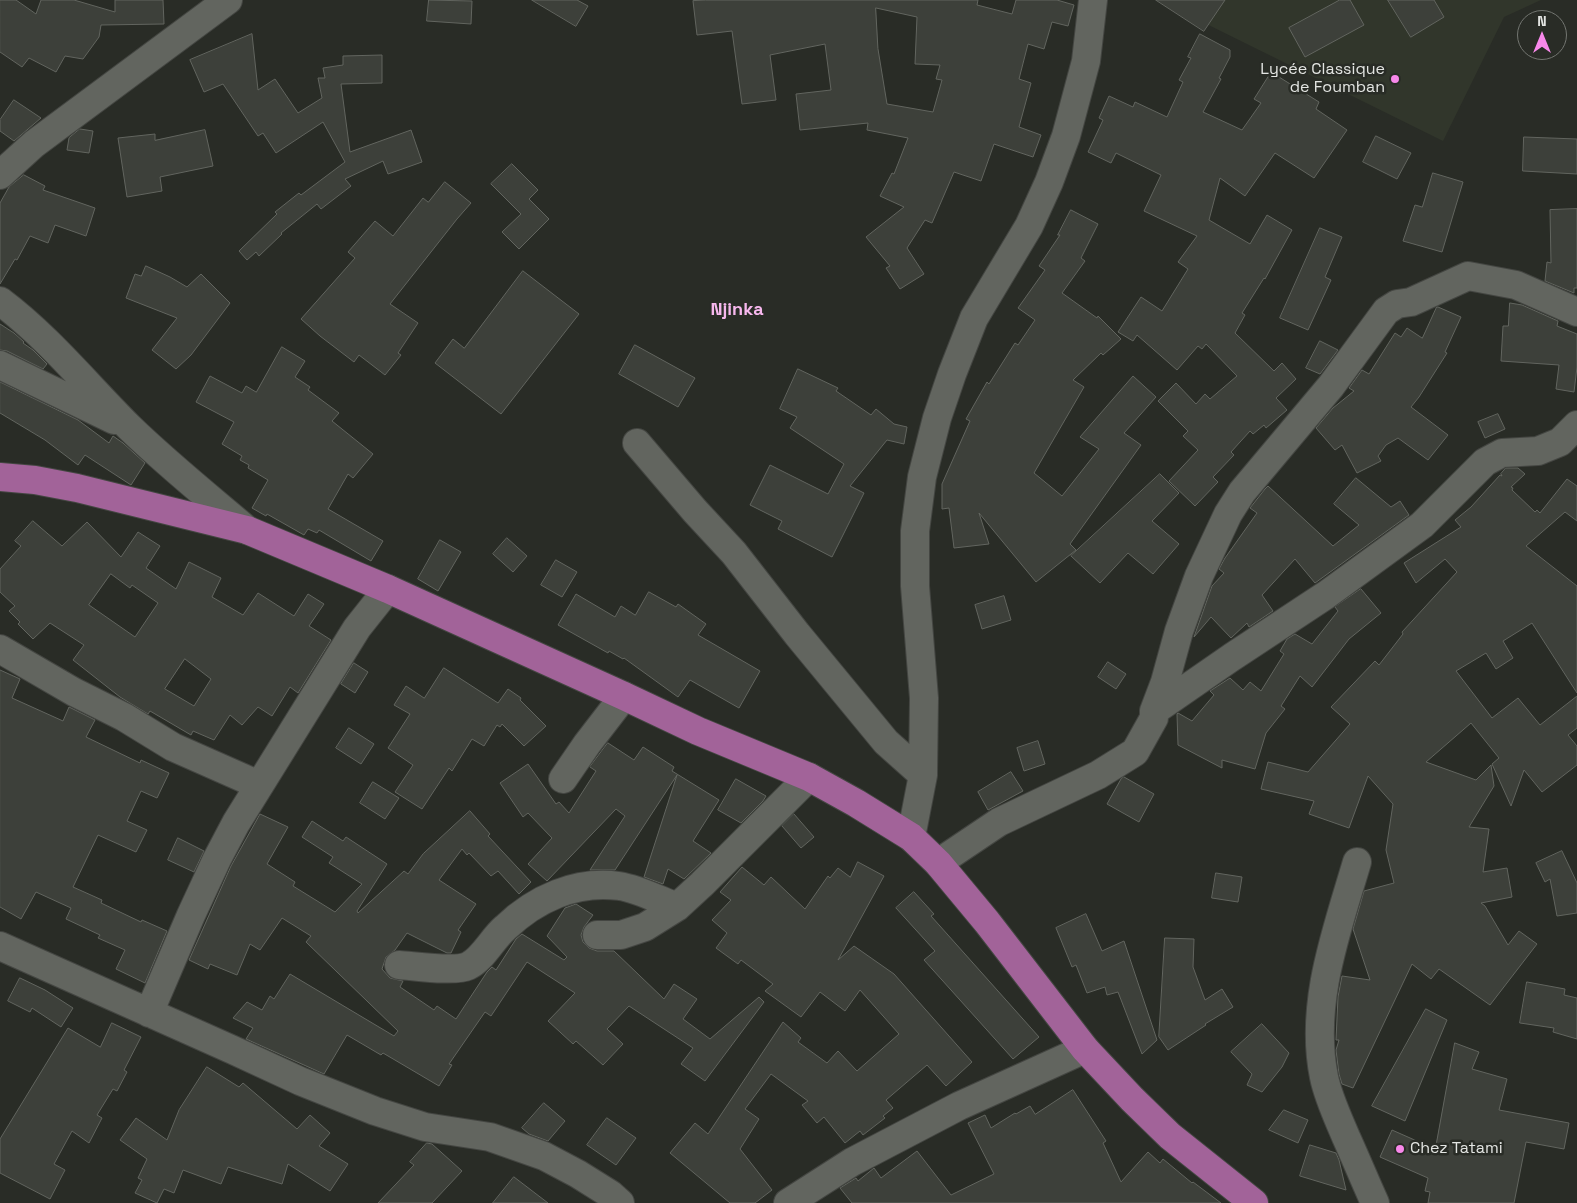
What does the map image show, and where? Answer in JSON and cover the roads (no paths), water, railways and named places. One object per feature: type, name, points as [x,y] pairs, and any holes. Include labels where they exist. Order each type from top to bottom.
[{"type":"main road","points":[[0,477],[35,480],[76,488],[247,530],[388,589],[698,731],[809,777],[856,803],[911,837],[938,863],[987,922],[1085,1049],[1170,1136],[1254,1203]]},
{"type":"street","points":[[0,175],[34,144],[228,0]]},
{"type":"street","points":[[911,837],[923,775],[924,698],[914,586],[915,531],[922,477],[937,418],[974,318],[1029,226],[1049,182],[1066,136],[1086,62],[1093,0]]},
{"type":"street","points":[[938,863],[999,822],[1098,775],[1135,752],[1154,718],[1154,711],[1165,682],[1179,631],[1199,576],[1228,514],[1242,492],[1331,386],[1386,311],[1397,304],[1411,302],[1468,276],[1516,285],[1577,312]]},
{"type":"street","points":[[0,301],[14,311],[61,356],[129,427],[247,530]]},
{"type":"street","points":[[0,365],[129,427]]},
{"type":"street","points":[[1154,711],[1326,595],[1422,525],[1485,462],[1502,453],[1538,451],[1560,442],[1577,425]]},
{"type":"street","points":[[637,443],[734,553],[797,634],[886,742],[923,775]]},
{"type":"street","points":[[149,1013],[191,915],[236,823],[357,628],[388,589]]},
{"type":"street","points":[[0,649],[74,692],[124,717],[173,747],[259,786]]},
{"type":"street","points":[[562,779],[624,696]]},
{"type":"street","points":[[597,935],[621,935],[645,927],[677,907],[809,777]]},
{"type":"street","points":[[1357,862],[1333,946],[1322,999],[1319,1034],[1324,1076],[1336,1112],[1375,1203]]},
{"type":"street","points":[[399,964],[458,969],[468,966],[478,958],[498,933],[517,916],[558,892],[593,886],[620,886],[677,907]]},
{"type":"street","points":[[0,946],[300,1081],[375,1111],[425,1127],[490,1137],[544,1156],[578,1174],[610,1194],[620,1203]]},
{"type":"street","points":[[788,1203],[852,1162],[959,1106],[1085,1049]]},
{"type":"place","name":"Lycée Classique de Foumban","points":[[1395,79]]},
{"type":"place","name":"Chez Tatami","points":[[1400,1149]]},
{"type":"district","name":"Njinka","points":[[737,310]]}]
